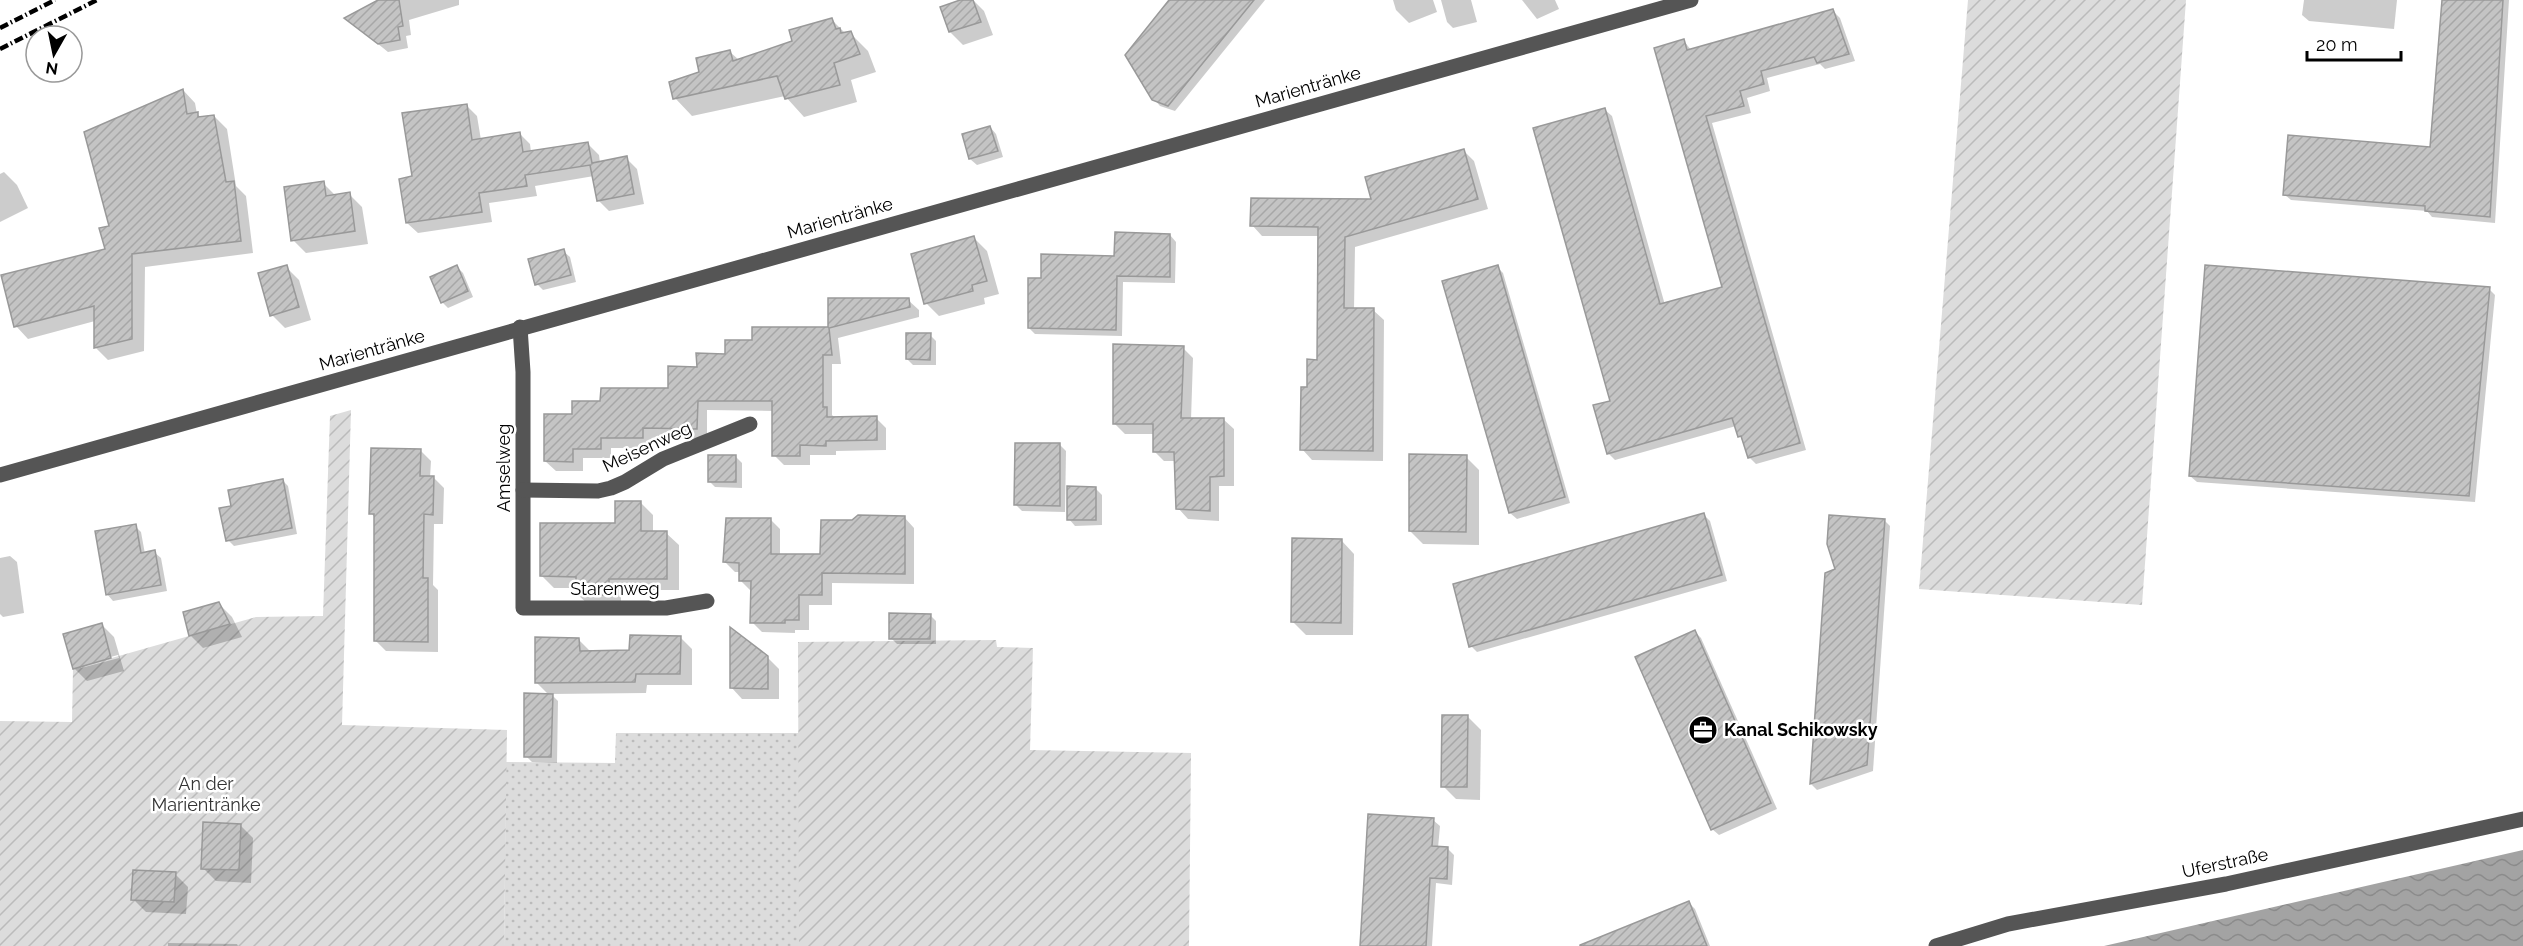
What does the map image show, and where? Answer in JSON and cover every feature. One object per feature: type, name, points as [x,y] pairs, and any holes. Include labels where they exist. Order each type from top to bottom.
[{"type":"street","name":"Marientränke","points":[[0,475],[520,327],[1691,0]]},
{"type":"street","name":"Amselweg","points":[[520,327],[523,372],[523,608]]},
{"type":"street","name":"Meisenweg","points":[[523,490],[598,491],[611,488],[663,459],[750,424]]},
{"type":"street","name":"Starenweg","points":[[523,608],[666,608],[707,601]]},
{"type":"street","name":"Uferstraße","points":[[1936,946],[2008,924],[2226,884],[2523,819]]},
{"type":"green space","points":[[1968,0],[2186,0],[2142,605],[1919,589]]},
{"type":"green space","name":"An der Marientränke","points":[[351,410],[342,725],[507,730],[504,946],[0,946],[0,721],[72,722],[73,669],[256,617],[323,616],[330,416]]},
{"type":"green space","points":[[996,640],[997,647],[1033,648],[1030,750],[1191,753],[1189,946],[799,946],[798,642]]},
{"type":"green space","points":[[616,733],[799,733],[799,946],[504,946],[506,762],[615,763]]},
{"type":"water","points":[[2523,850],[2523,946],[2104,946]]},
{"type":"building","points":[[378,0],[399,0],[403,26],[398,27],[400,40],[378,44],[344,18]]},
{"type":"building","points":[[960,0],[973,0],[981,22],[949,32],[940,7]]},
{"type":"building","points":[[1169,0],[1254,0],[1168,106],[1152,100],[1125,55]]},
{"type":"building","points":[[2442,0],[2503,0],[2490,217],[2425,211],[2425,206],[2283,195],[2288,135],[2430,147]]},
{"type":"building","points":[[1833,9],[1849,54],[1817,63],[1814,57],[1761,71],[1764,84],[1740,91],[1744,106],[1706,116],[1800,443],[1748,458],[1732,418],[1607,454],[1593,405],[1610,401],[1533,128],[1605,108],[1660,304],[1722,287],[1654,48],[1684,39],[1687,50]]},
{"type":"building","points":[[832,18],[836,29],[840,28],[841,33],[851,31],[860,54],[834,63],[840,85],[785,99],[777,76],[673,99],[669,82],[699,72],[696,58],[730,50],[733,61],[792,41],[789,30]]},
{"type":"building","points":[[183,89],[187,114],[198,112],[198,117],[214,115],[226,182],[234,181],[241,241],[132,254],[132,339],[94,348],[94,306],[14,327],[1,275],[105,249],[99,228],[109,226],[84,132]]},
{"type":"building","points":[[467,104],[472,140],[520,132],[523,152],[588,142],[592,163],[627,156],[634,194],[597,201],[590,165],[525,175],[527,186],[479,193],[482,212],[406,223],[399,179],[412,176],[402,113]]},
{"type":"building","points":[[990,126],[998,151],[969,159],[962,134]]},
{"type":"building","points":[[1464,149],[1478,199],[1345,237],[1344,308],[1374,308],[1373,451],[1300,450],[1301,387],[1307,387],[1307,359],[1317,360],[1318,227],[1250,226],[1251,198],[1371,199],[1365,177]]},
{"type":"building","points":[[324,181],[326,196],[350,192],[355,231],[291,241],[284,187]]},
{"type":"building","points":[[1115,232],[1170,234],[1170,277],[1117,276],[1116,330],[1028,328],[1028,278],[1041,278],[1041,254],[1114,256]]},
{"type":"building","points":[[974,236],[987,281],[972,285],[973,291],[924,304],[911,254]]},
{"type":"building","points":[[564,249],[571,275],[535,285],[528,259]]},
{"type":"building","points":[[287,265],[299,307],[270,316],[258,273]]},
{"type":"building","points":[[457,265],[468,291],[441,303],[430,277]]},
{"type":"building","points":[[1498,265],[1565,497],[1509,513],[1442,281]]},
{"type":"building","points":[[2205,265],[2490,287],[2469,496],[2189,476]]},
{"type":"building","points":[[828,298],[909,298],[910,307],[829,328],[832,355],[823,355],[823,407],[827,407],[827,417],[877,416],[877,440],[826,441],[826,446],[800,445],[800,456],[772,456],[772,401],[698,401],[697,429],[643,428],[643,438],[601,438],[601,449],[573,449],[573,462],[544,461],[544,414],[572,414],[572,401],[600,401],[601,388],[668,388],[668,366],[697,367],[696,353],[725,354],[725,340],[752,340],[752,327],[828,327]]},
{"type":"building","points":[[906,333],[931,333],[930,360],[906,359]]},
{"type":"building","points":[[1113,344],[1184,346],[1181,418],[1224,418],[1224,476],[1210,477],[1210,511],[1176,509],[1174,452],[1153,452],[1153,424],[1113,424]]},
{"type":"building","points":[[1015,443],[1060,443],[1060,506],[1014,505]]},
{"type":"building","points":[[371,448],[421,449],[420,476],[434,476],[433,515],[424,514],[423,578],[428,578],[428,642],[374,641],[374,514],[369,514]]},
{"type":"building","points":[[1409,454],[1467,455],[1466,532],[1409,531]]},
{"type":"building","points":[[708,455],[736,455],[736,482],[708,482]]},
{"type":"building","points":[[283,479],[292,528],[226,541],[219,508],[231,506],[228,490]]},
{"type":"building","points":[[1067,486],[1096,487],[1096,520],[1067,520]]},
{"type":"building","points":[[615,501],[641,501],[641,531],[667,531],[667,579],[609,579],[609,595],[576,595],[576,577],[540,576],[540,523],[615,523]]},
{"type":"building","points":[[1704,513],[1722,575],[1469,647],[1453,584]]},
{"type":"building","points":[[858,515],[905,516],[905,574],[822,573],[822,595],[799,595],[799,620],[785,620],[785,623],[750,623],[751,581],[739,581],[739,563],[723,562],[726,518],[771,518],[771,554],[820,554],[821,520],[852,520]]},
{"type":"building","points":[[1829,515],[1885,519],[1867,765],[1810,784],[1825,573],[1835,569],[1827,544]]},
{"type":"building","points":[[136,524],[141,553],[155,550],[161,585],[106,595],[95,531]]},
{"type":"building","points":[[1292,538],[1342,539],[1341,623],[1291,622]]},
{"type":"building","points":[[219,602],[230,624],[189,636],[183,612]]},
{"type":"building","points":[[889,613],[931,614],[930,639],[889,639]]},
{"type":"building","points":[[102,623],[111,658],[73,669],[63,634]]},
{"type":"building","points":[[730,627],[768,656],[768,689],[730,688]]},
{"type":"building","name":"Kanal Schikowsky","points":[[1695,630],[1771,803],[1711,830],[1635,657]]},
{"type":"building","points":[[630,635],[681,636],[680,674],[636,674],[635,682],[535,683],[535,637],[579,638],[580,651],[629,650]]},
{"type":"building","points":[[524,693],[553,694],[551,757],[524,757]]},
{"type":"building","points":[[1442,715],[1468,715],[1467,787],[1441,787]]},
{"type":"building","points":[[1368,814],[1434,818],[1432,846],[1448,847],[1447,879],[1430,878],[1426,946],[1360,946]]},
{"type":"building","points":[[203,822],[241,824],[239,870],[201,869]]},
{"type":"building","points":[[133,870],[176,872],[174,902],[131,900]]},
{"type":"building","points":[[1689,901],[1707,946],[1580,946],[1580,945]]},
{"type":"railway","points":[[0,28],[55,0]]},
{"type":"railway","points":[[0,49],[97,0]]},
{"type":"place","name":"Kanal Schikowsky","points":[[1703,730]]}]
